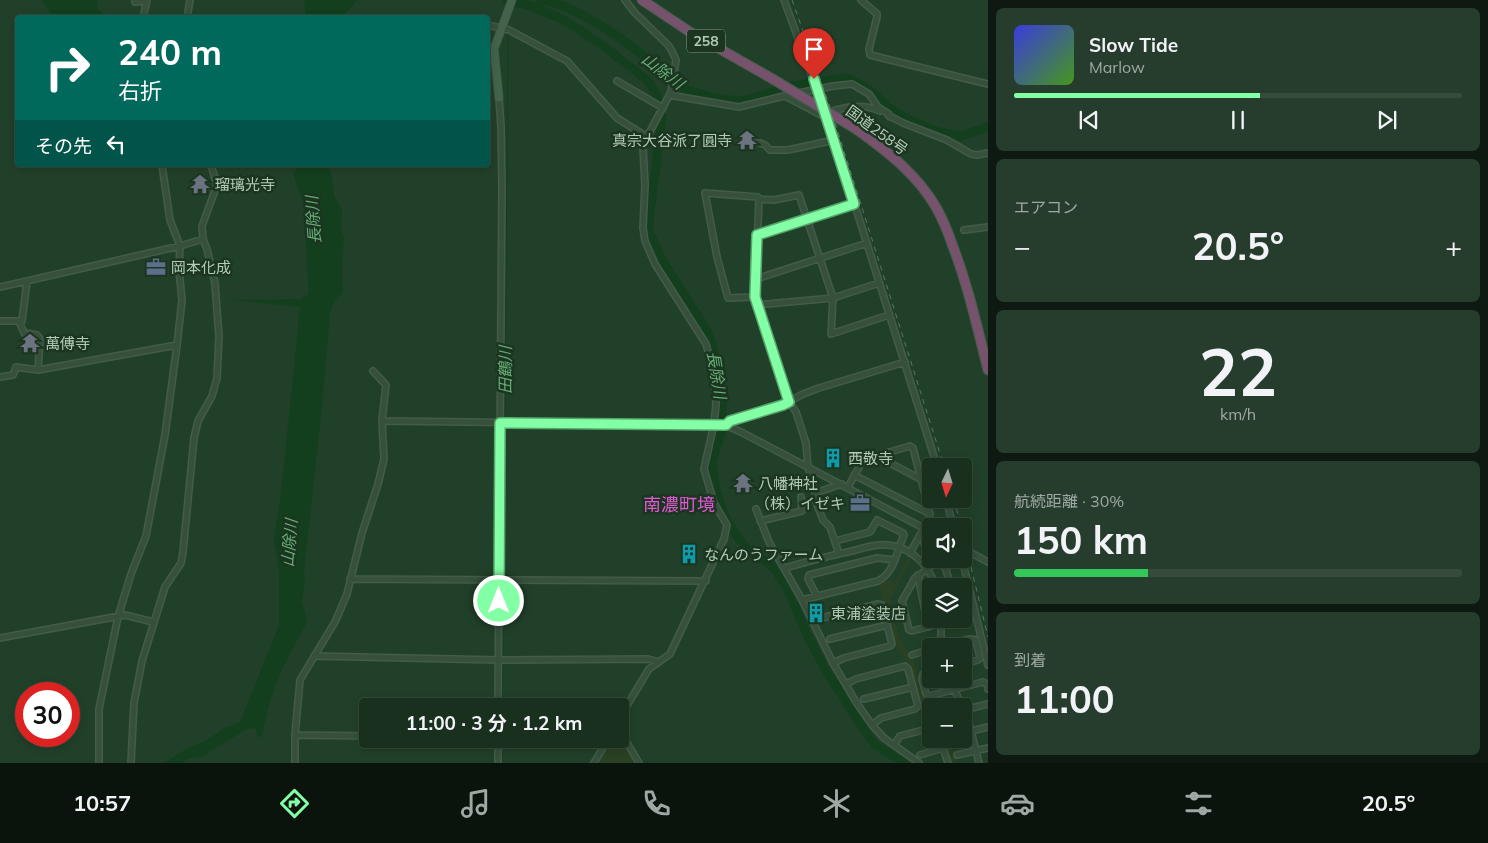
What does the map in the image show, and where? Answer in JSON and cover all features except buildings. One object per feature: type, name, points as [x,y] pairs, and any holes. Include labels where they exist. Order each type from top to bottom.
[{"type":"highway","name":"国道258号","points":[[642,0],[690,32],[856,129],[888,151],[907,170],[938,209],[964,276],[988,370]]},
{"type":"street","points":[[135,0],[135,2],[146,0],[144,15]]},
{"type":"street","points":[[188,15],[190,0]]},
{"type":"street","points":[[499,698],[501,659],[503,423],[502,126],[494,49],[512,0]]},
{"type":"street","points":[[625,0],[635,13],[672,50],[676,60],[670,94],[643,148],[645,185],[644,241],[655,264],[706,344],[715,378],[716,404],[715,424],[704,469],[714,502],[727,525],[724,539],[706,581],[670,654],[649,669],[629,702]]},
{"type":"street","points":[[784,0],[816,85],[935,458]]},
{"type":"street","points":[[861,0],[877,14],[878,18],[869,49],[870,55],[988,84]]},
{"type":"street","points":[[492,26],[508,30],[567,61],[617,118],[647,137]]},
{"type":"street","points":[[617,80],[663,108]]},
{"type":"street","points":[[670,94],[739,107],[816,85],[852,84],[869,94],[878,107],[890,114],[890,117]]},
{"type":"street","points":[[785,95],[821,115],[847,106],[877,110],[903,123],[947,140],[971,154],[988,153]]},
{"type":"street","points":[[757,142],[770,150],[788,150],[834,140]]},
{"type":"street","points":[[99,763],[99,709],[118,617],[131,574],[146,536],[165,435],[182,300],[179,270],[180,246],[170,220],[162,167]]},
{"type":"street","points":[[131,763],[134,703],[142,661],[165,587],[181,563],[194,438],[198,421],[212,396],[217,378],[219,337],[215,283],[203,239],[202,226],[217,185],[212,167]]},
{"type":"street","points":[[755,297],[728,298],[717,256],[705,193],[743,195],[774,200],[799,195],[833,298],[831,334],[889,315]]},
{"type":"street","points":[[759,199],[756,305],[789,402],[796,412],[806,443],[808,467],[815,498],[823,520],[830,527],[839,554]]},
{"type":"street","points":[[757,235],[854,204]]},
{"type":"street","points":[[964,230],[988,227]]},
{"type":"street","points":[[0,286],[180,246],[203,239]]},
{"type":"street","points":[[756,279],[867,244]]},
{"type":"street","points":[[0,321],[22,321],[27,281]]},
{"type":"street","points":[[756,305],[833,298],[880,283]]},
{"type":"street","points":[[18,321],[24,333],[37,335],[40,338],[38,370]]},
{"type":"street","points":[[0,377],[13,375],[16,367],[38,370],[177,345]]},
{"type":"street","points":[[726,425],[730,421],[783,405],[819,388],[905,362]]},
{"type":"street","points":[[295,763],[295,734],[300,680],[335,622],[347,594],[362,533],[384,459],[382,421],[386,385],[373,371]]},
{"type":"street","points":[[382,421],[726,425],[922,527]]},
{"type":"street","points":[[848,488],[862,460],[910,446],[913,448],[922,480]]},
{"type":"street","points":[[887,452],[890,463],[922,480]]},
{"type":"street","points":[[854,475],[930,514]]},
{"type":"street","points":[[815,493],[842,484]]},
{"type":"street","points":[[760,522],[802,511],[801,497]]},
{"type":"street","points":[[928,518],[930,514],[929,508]]},
{"type":"street","points":[[756,509],[769,542],[813,620],[833,664],[872,725],[884,738],[920,763]]},
{"type":"street","points":[[802,600],[878,581],[888,574],[904,536],[902,533],[877,520],[870,532],[835,541]]},
{"type":"street","points":[[910,553],[922,532]]},
{"type":"street","points":[[785,568],[878,545],[898,547],[915,555],[928,569],[932,578]]},
{"type":"street","points":[[972,553],[988,562]]},
{"type":"street","points":[[817,596],[808,579],[809,575],[877,558],[895,560]]},
{"type":"street","points":[[964,568],[988,665]]},
{"type":"street","points":[[924,628],[909,630],[902,601],[915,578],[928,569]]},
{"type":"street","points":[[918,575],[922,596]]},
{"type":"street","points":[[350,579],[706,581]]},
{"type":"street","points":[[813,620],[878,604],[882,605],[892,644],[844,658],[833,664]]},
{"type":"street","points":[[0,638],[125,615],[153,622]]},
{"type":"street","points":[[830,639],[887,625]]},
{"type":"street","points":[[972,640],[976,640],[980,658],[972,662]]},
{"type":"street","points":[[912,655],[922,652]]},
{"type":"street","points":[[314,656],[648,659],[659,662]]},
{"type":"street","points":[[846,684],[856,679],[905,666],[908,669],[918,706],[916,709],[881,718],[872,725]]},
{"type":"street","points":[[924,688],[926,694],[929,696],[983,682],[988,689]]},
{"type":"street","points":[[864,699],[913,687]]},
{"type":"street","points":[[954,689],[958,698]]},
{"type":"street","points":[[972,707],[988,704]]},
{"type":"street","points":[[979,763],[972,731],[988,727]]},
{"type":"street","points":[[894,745],[900,736],[922,730]]},
{"type":"street","points":[[295,734],[359,736]]},
{"type":"street","points":[[629,746],[639,763]]},
{"type":"street","points":[[498,748],[498,763]]},
{"type":"street","points":[[594,763],[603,748]]},
{"type":"street","points":[[920,755],[943,748],[948,763]]},
{"type":"street","points":[[957,755],[988,748]]},
{"type":"shaded area","points":[[909,555],[912,557],[890,599],[899,637],[913,660],[925,698],[922,698],[922,710],[909,666],[894,641],[879,583],[886,579],[895,584]]},
{"type":"shaded area","points":[[608,748],[626,748],[635,763],[599,763]]},
{"type":"shaded area","points":[[945,748],[952,748],[957,763],[950,763]]},
{"type":"water","points":[[41,0],[97,0],[98,9],[105,15],[53,15]]},
{"type":"water","points":[[304,0],[357,0],[344,15],[306,15]]},
{"type":"water","points":[[296,167],[328,167],[332,177],[334,196],[342,209],[341,233],[344,236],[343,293],[334,302],[330,313],[304,573],[305,582],[302,601],[307,622],[284,664],[275,686],[262,736],[257,737],[256,729],[249,728],[204,756],[188,759],[182,763],[163,763],[188,748],[209,739],[224,728],[240,722],[279,625],[279,570],[274,541],[282,485],[300,307],[231,300],[301,299],[308,294],[304,206],[293,173]]},
{"type":"waterway","name":"長除川","points":[[507,0],[531,6],[564,20],[602,45],[647,80],[656,93],[658,103]]},
{"type":"waterway","name":"山除川","points":[[540,0],[565,7],[593,21],[647,58],[673,82],[698,94],[738,101],[792,86],[842,78],[851,79],[878,96],[888,107],[907,119],[935,131],[961,136],[988,127]]},
{"type":"waterway","name":"田鶴川","points":[[505,421],[508,34]]},
{"type":"waterway","name":"長除川","points":[[662,117],[648,230],[662,260],[706,329],[712,344],[722,400],[722,430],[712,461],[719,501],[726,519],[739,539],[748,550],[773,567],[786,585],[806,633],[825,669],[874,744],[904,763]]},
{"type":"waterway","name":"田鶴川","points":[[503,579],[505,425]]},
{"type":"waterway","name":"田鶴川","points":[[503,583],[503,659]]},
{"type":"waterway","name":"田鶴川","points":[[502,698],[503,663]]},
{"type":"waterway","points":[[629,740],[639,756]]},
{"type":"waterway","name":"田鶴川","points":[[502,748],[502,763]]},
{"type":"railway","points":[[792,0],[830,107],[941,458]]},
{"type":"railway","points":[[956,508],[959,518]]},
{"type":"railway","points":[[971,568],[988,637]]},
{"type":"place","name":"真宗大谷派了圓寺","points":[[747,140]]},
{"type":"place","name":"瑠璃光寺","points":[[200,184]]},
{"type":"place","name":"岡本化成","points":[[156,267]]},
{"type":"place","name":"萬傅寺","points":[[30,343]]},
{"type":"place","name":"西敬寺","points":[[833,458]]},
{"type":"place","name":"八幡神社","points":[[743,483]]},
{"type":"place","name":"（株）イゼキ","points":[[860,503]]},
{"type":"place","name":"なんのうファーム","points":[[689,554]]},
{"type":"place","name":"東浦塗装店","points":[[816,613]]},
{"type":"district","name":"南濃町境","points":[[679,504]]},
{"type":"route","points":[[499,601],[500,423],[726,425],[730,421],[789,402],[756,305],[757,235],[854,204],[814,79]]}]
